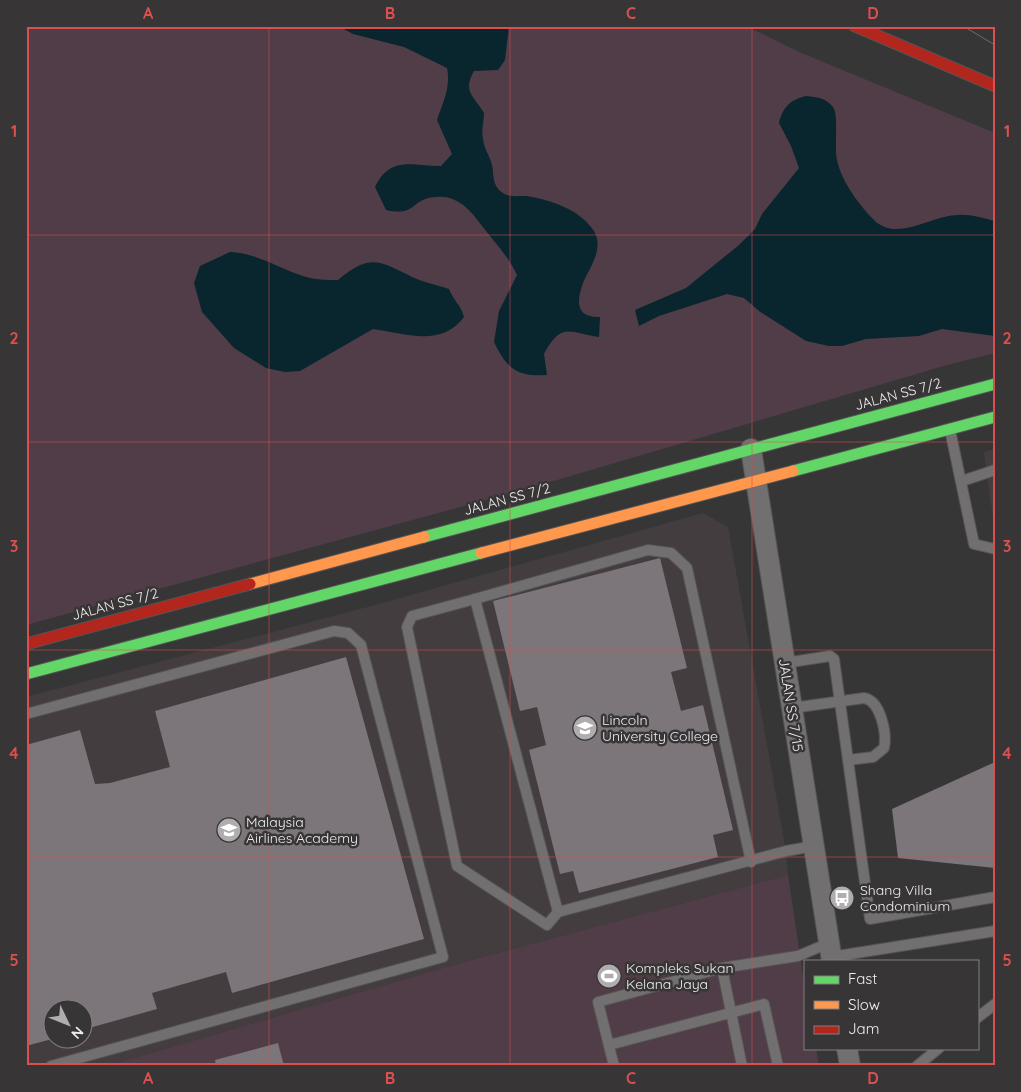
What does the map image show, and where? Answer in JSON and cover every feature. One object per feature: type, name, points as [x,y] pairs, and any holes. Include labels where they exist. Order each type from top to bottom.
[{"type":"street","points":[[855,26],[995,86]]},
{"type":"street","name":"JALAN SS 7/2","points":[[26,644],[995,384]]},
{"type":"street","points":[[26,674],[995,417]]},
{"type":"street","name":"JALAN SS 7/15","points":[[751,449],[831,953]]},
{"type":"street","points":[[847,1050],[850,1066]]},
{"type":"lane","points":[[950,429],[974,544],[995,549]]},
{"type":"lane","points":[[962,481],[995,470]]},
{"type":"lane","points":[[751,862],[687,568],[671,553],[648,550],[412,616],[407,627],[457,866],[548,925],[558,912],[814,846]]},
{"type":"lane","points":[[476,599],[558,912]]},
{"type":"lane","points":[[26,714],[334,631],[348,633],[361,645],[443,957],[51,1066]]},
{"type":"lane","points":[[785,663],[832,657],[840,701],[870,919],[995,896]]},
{"type":"lane","points":[[792,708],[864,698],[873,701],[879,709],[885,744],[878,755],[848,760]]},
{"type":"lane","points":[[614,1066],[598,1002],[722,968],[798,956],[995,931]]},
{"type":"lane","points":[[722,968],[742,1066]]},
{"type":"lane","points":[[609,1045],[764,1004],[778,1066]]},
{"type":"lane","points":[[978,1017],[995,1004]]},
{"type":"lane","points":[[917,1066],[937,1050]]},
{"type":"shaded area","points":[[26,26],[746,26],[799,52],[995,133],[995,353],[947,365],[523,490],[26,625]]},
{"type":"shaded area","points":[[995,449],[995,533],[984,452]]},
{"type":"shaded area","points":[[703,513],[728,527],[786,851],[788,875],[464,962],[106,1066],[26,1066],[26,697],[375,605]]},
{"type":"shaded area","name":"Kompleks Sukan Kelana Jaya","points":[[788,875],[804,982],[804,1050],[816,1050],[819,1066],[106,1066],[464,962]]},
{"type":"water","points":[[338,26],[509,26],[505,60],[498,70],[474,71],[469,84],[471,94],[484,113],[482,136],[492,165],[495,184],[499,190],[507,195],[528,196],[572,211],[591,227],[596,234],[597,241],[596,256],[583,283],[579,302],[582,312],[586,315],[600,317],[599,337],[573,332],[561,333],[550,344],[544,354],[547,375],[520,373],[509,365],[494,342],[499,311],[517,275],[503,252],[471,212],[459,202],[444,197],[427,198],[403,211],[386,210],[375,187],[381,177],[395,166],[412,164],[441,166],[452,154],[437,120],[447,88],[447,68],[404,47],[353,34]]},
{"type":"water","points":[[806,96],[824,100],[833,107],[836,117],[836,154],[839,168],[850,190],[861,205],[881,225],[891,229],[902,229],[946,216],[957,215],[995,221],[995,336],[942,329],[919,336],[866,339],[842,346],[829,346],[806,341],[759,311],[744,298],[727,294],[659,316],[639,326],[635,310],[686,288],[739,245],[755,229],[762,214],[799,168],[791,146],[779,123],[785,108],[791,102]]},
{"type":"water","points":[[230,252],[249,255],[294,273],[320,280],[338,280],[358,266],[367,263],[382,264],[416,279],[449,289],[464,317],[455,327],[444,333],[433,335],[409,335],[373,329],[300,371],[285,372],[266,368],[234,348],[202,312],[194,283],[200,266]]},
{"type":"building","points":[[660,558],[687,668],[671,672],[681,711],[703,705],[733,830],[713,835],[718,857],[579,893],[573,871],[560,874],[529,750],[546,745],[537,707],[520,711],[493,601]]},
{"type":"building","name":"Malaysia Airlines Academy","points":[[346,657],[424,939],[232,993],[226,972],[152,993],[157,1009],[92,1027],[92,1000],[42,1000],[42,1042],[26,1046],[26,745],[80,730],[95,784],[110,783],[170,767],[155,711]]},
{"type":"building","points":[[995,762],[995,868],[898,858],[892,809]]},
{"type":"building","points":[[278,1043],[284,1066],[216,1066],[215,1060]]},
{"type":"tram line","points":[[963,26],[995,45]]},
{"type":"traffic: fast","points":[[424,537],[995,384]]},
{"type":"traffic: fast","points":[[793,471],[995,417]]},
{"type":"traffic: fast","points":[[26,674],[481,553]]},
{"type":"traffic: slow","points":[[481,553],[793,471]]},
{"type":"traffic: slow","points":[[250,584],[424,537]]},
{"type":"traffic: jam","points":[[855,26],[995,86]]},
{"type":"traffic: jam","points":[[26,644],[250,584]]},
{"type":"place","name":"Lincoln University College","points":[[585,728]]},
{"type":"place","name":"Malaysia Airlines Academy","points":[[229,830]]},
{"type":"place","name":"Shang Villa Condominium","points":[[842,898]]},
{"type":"place","name":"Kompleks Sukan Kelana Jaya","points":[[609,976]]}]
